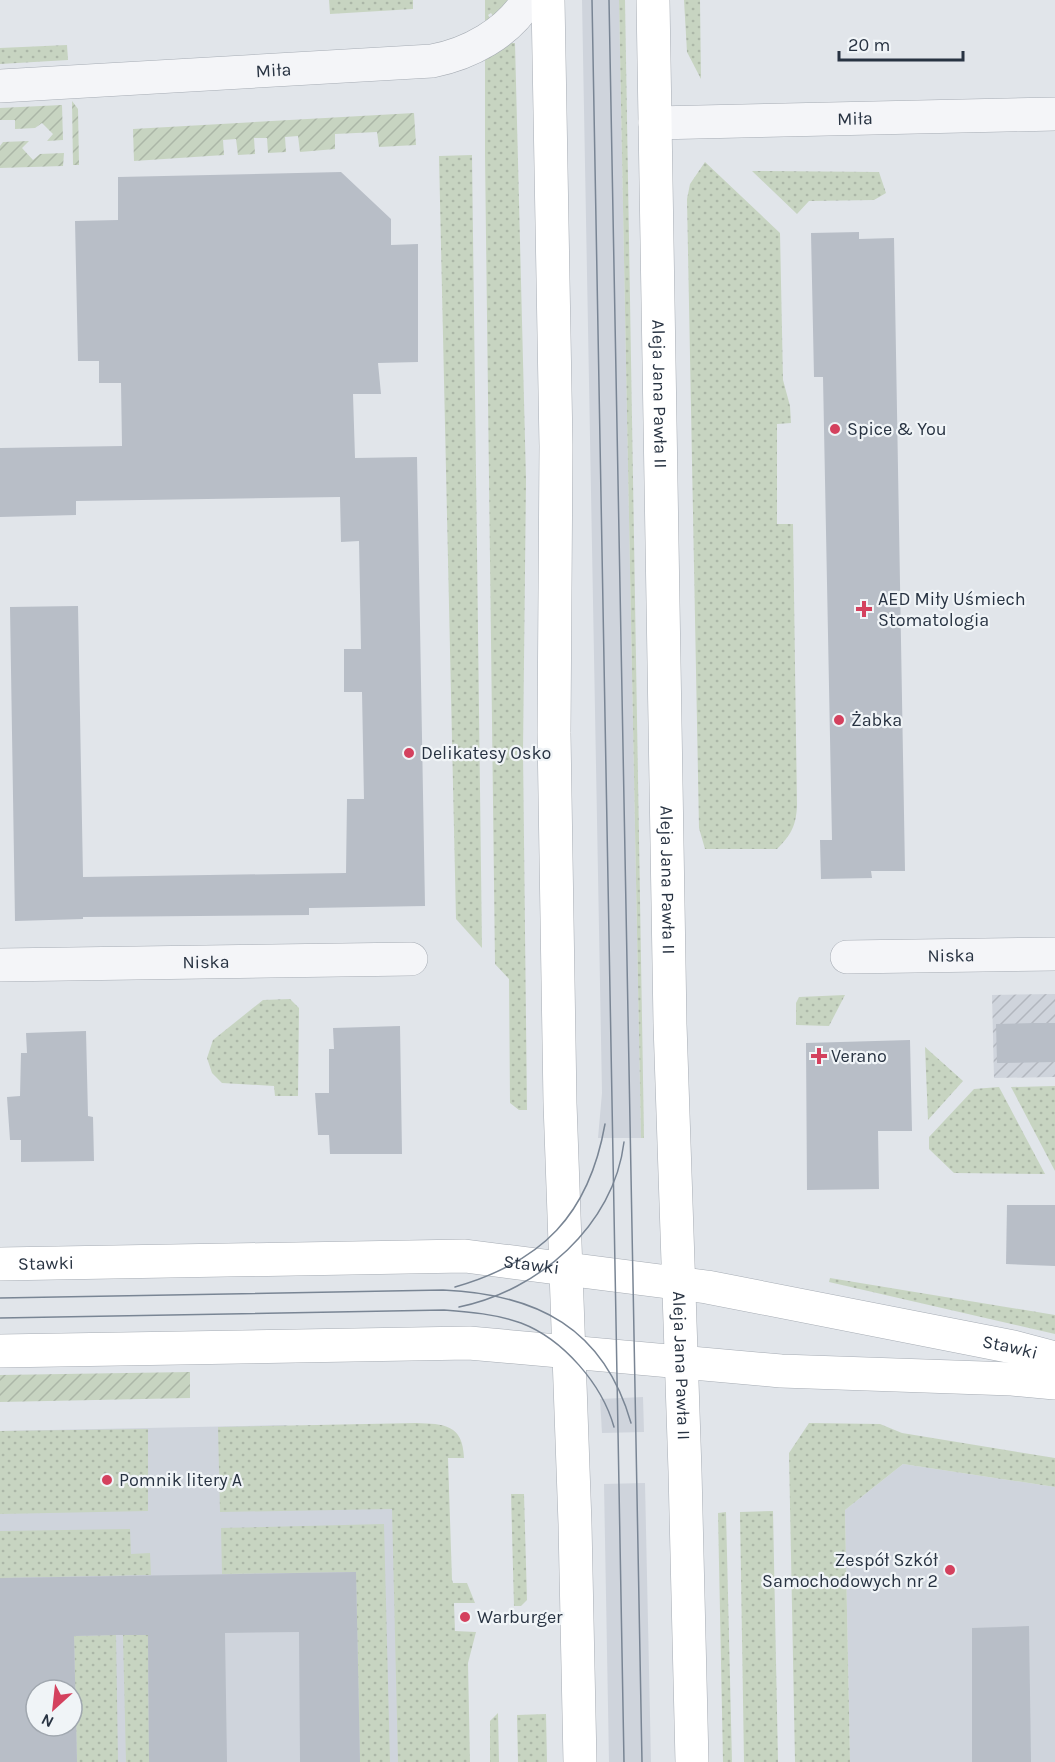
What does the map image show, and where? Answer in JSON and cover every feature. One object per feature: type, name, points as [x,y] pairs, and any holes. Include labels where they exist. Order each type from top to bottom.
[{"type":"main road","points":[[548,0],[556,447],[555,757],[565,1270],[580,1762]]},
{"type":"main road","name":"Aleja Jana Pawła II","points":[[653,0],[670,1024],[692,1762]]},
{"type":"main road","name":"Stawki","points":[[0,1264],[465,1256],[678,1283],[1013,1347],[1055,1358]]},
{"type":"main road","name":"Stawki","points":[[0,1351],[445,1342],[781,1371],[1012,1379],[1055,1383]]},
{"type":"street","name":"Miła","points":[[0,86],[432,61],[466,51],[492,37],[510,22],[528,0]]},
{"type":"street","name":"Miła","points":[[655,123],[1055,114]]},
{"type":"street","name":"Niska","points":[[847,957],[1055,954]]},
{"type":"street","name":"Niska","points":[[0,965],[411,959]]},
{"type":"shaded area","points":[[582,0],[619,0],[641,1138],[598,1138],[602,1093]]},
{"type":"shaded area","points":[[1055,994],[1055,1077],[994,1078],[992,995]]},
{"type":"shaded area","points":[[643,1397],[644,1432],[602,1433],[600,1399]]},
{"type":"shaded area","points":[[286,1425],[411,1486],[416,1762],[0,1762],[0,1431]]},
{"type":"shaded area","name":"Zespół Szkół Samochodowych nr 2","points":[[903,1464],[1055,1487],[1055,1762],[850,1762],[845,1510]]},
{"type":"shaded area","points":[[645,1483],[651,1762],[609,1762],[604,1484]]},
{"type":"green space","points":[[329,0],[413,0],[413,9],[330,14]]},
{"type":"green space","points":[[485,0],[512,0],[493,16],[491,13],[488,15],[490,18],[485,21]]},
{"type":"green space","points":[[619,0],[625,0],[644,1138],[641,1138]]},
{"type":"green space","points":[[684,0],[700,0],[701,79],[687,52]]},
{"type":"green space","points":[[508,43],[515,43],[526,480],[523,751],[527,1110],[519,1110],[510,1103],[509,979],[495,964],[485,60]]},
{"type":"green space","points":[[67,45],[68,60],[0,64],[0,48]]},
{"type":"green space","points":[[72,101],[78,109],[79,165],[73,165]]},
{"type":"green space","points":[[62,105],[63,140],[47,141],[53,134],[42,123],[35,128],[15,129],[15,120],[0,120],[0,108]]},
{"type":"green space","points":[[414,113],[416,145],[379,147],[377,132],[335,134],[335,149],[300,152],[298,136],[285,137],[286,152],[268,153],[267,138],[254,138],[255,154],[238,155],[236,139],[223,140],[224,155],[134,161],[133,129]]},
{"type":"green space","points":[[29,141],[22,148],[33,160],[40,154],[64,153],[63,166],[0,168],[0,146],[3,142]]},
{"type":"green space","points":[[472,155],[482,948],[456,919],[439,156]]},
{"type":"green space","points":[[705,162],[780,233],[783,380],[790,406],[791,423],[777,424],[777,524],[793,524],[797,806],[792,830],[777,849],[705,849],[699,828],[687,199],[690,184]]},
{"type":"green space","points":[[752,171],[879,172],[886,193],[874,200],[809,201],[797,214]]},
{"type":"green space","points":[[845,995],[829,1026],[796,1025],[796,1003],[799,997]]},
{"type":"green space","points":[[290,999],[299,1008],[298,1096],[275,1096],[274,1086],[222,1083],[212,1073],[207,1058],[213,1040],[263,1000]]},
{"type":"green space","points":[[925,1047],[963,1081],[928,1120]]},
{"type":"green space","points":[[1055,1086],[1055,1171],[1011,1087]]},
{"type":"green space","points":[[999,1087],[1045,1174],[954,1173],[929,1149],[929,1137],[974,1089]]},
{"type":"green space","points":[[830,1278],[1055,1315],[1055,1334],[829,1282]]},
{"type":"green space","points":[[190,1372],[190,1398],[0,1402],[0,1375]]},
{"type":"green space","points":[[416,1423],[450,1428],[456,1432],[463,1447],[464,1458],[448,1458],[452,1580],[453,1583],[467,1583],[475,1603],[454,1603],[455,1631],[476,1632],[468,1663],[470,1762],[398,1762],[392,1509],[220,1512],[218,1427]]},
{"type":"green space","points":[[809,1423],[880,1424],[902,1433],[1055,1458],[1055,1487],[903,1464],[845,1510],[850,1762],[795,1762],[789,1453]]},
{"type":"green space","points":[[148,1429],[148,1511],[0,1514],[0,1431]]},
{"type":"green space","points":[[511,1494],[524,1494],[527,1600],[521,1606],[514,1606]]},
{"type":"green space","points":[[773,1511],[778,1762],[744,1762],[740,1512]]},
{"type":"green space","points":[[726,1512],[732,1762],[723,1762],[718,1513]]},
{"type":"green space","points":[[384,1524],[390,1762],[360,1762],[356,1572],[222,1574],[221,1528]]},
{"type":"green space","points":[[130,1529],[131,1554],[150,1553],[151,1575],[0,1578],[0,1531]]},
{"type":"green space","points":[[148,1634],[149,1762],[126,1762],[123,1635]]},
{"type":"green space","points":[[116,1635],[118,1762],[77,1762],[76,1738],[84,1738],[84,1678],[75,1678],[74,1636]]},
{"type":"green space","points":[[498,1713],[499,1762],[490,1762],[490,1721]]},
{"type":"green space","points":[[546,1714],[547,1762],[518,1762],[517,1715]]},
{"type":"building","points":[[341,172],[391,219],[391,245],[418,244],[418,362],[378,363],[381,394],[353,394],[355,458],[417,457],[425,906],[309,908],[309,915],[83,917],[83,919],[15,921],[10,607],[78,606],[83,877],[346,873],[347,799],[364,799],[362,692],[344,692],[344,649],[361,649],[359,541],[341,542],[340,497],[76,501],[76,515],[0,517],[0,448],[122,446],[121,383],[99,383],[99,361],[78,361],[75,221],[118,220],[118,177]]},
{"type":"building","name":"AED Miły Uśmiech Stomatologia","points":[[859,232],[859,239],[894,238],[905,871],[871,871],[872,878],[821,879],[820,840],[832,840],[823,377],[814,377],[811,233]]},
{"type":"building","points":[[1055,1023],[1055,1062],[997,1063],[996,1024]]},
{"type":"building","points":[[400,1026],[402,1154],[330,1154],[329,1135],[318,1135],[315,1093],[329,1093],[329,1049],[334,1049],[333,1028]]},
{"type":"building","points":[[86,1031],[88,1116],[93,1117],[94,1161],[21,1162],[21,1140],[10,1140],[7,1097],[20,1096],[21,1053],[27,1053],[26,1033]]},
{"type":"building","points":[[910,1040],[912,1131],[878,1131],[879,1189],[807,1190],[806,1043]]},
{"type":"building","points":[[1007,1205],[1055,1205],[1055,1266],[1006,1264]]},
{"type":"building","points":[[356,1572],[360,1762],[300,1762],[299,1632],[225,1633],[227,1762],[149,1762],[148,1635],[116,1635],[74,1636],[75,1678],[24,1678],[24,1738],[76,1738],[77,1762],[0,1762],[0,1578]]},
{"type":"building","points":[[1029,1626],[1031,1762],[972,1762],[972,1628]]},
{"type":"tram line","points":[[592,0],[624,1762]]},
{"type":"tram line","points":[[609,0],[642,1762]]},
{"type":"tram line","points":[[455,1287],[486,1277],[513,1264],[557,1230],[573,1209],[587,1184],[598,1156],[605,1124]]},
{"type":"tram line","points":[[459,1307],[488,1299],[517,1286],[543,1270],[567,1250],[588,1227],[605,1201],[617,1173],[624,1142]]},
{"type":"tram line","points":[[0,1298],[443,1290],[508,1299],[537,1309],[562,1322],[584,1340],[603,1363],[619,1390],[631,1423]]},
{"type":"tram line","points":[[0,1318],[444,1310],[493,1315],[537,1330],[566,1352],[590,1379],[614,1427]]},
{"type":"place","name":"Spice & You","points":[[835,429]]},
{"type":"place","name":"AED Miły Uśmiech Stomatologia","points":[[864,609]]},
{"type":"place","name":"Żabka","points":[[839,720]]},
{"type":"place","name":"Delikatesy Osko","points":[[409,753]]},
{"type":"place","name":"Verano","points":[[819,1056]]},
{"type":"place","name":"Pomnik litery A","points":[[107,1480]]},
{"type":"place","name":"Zespół Szkół Samochodowych nr 2","points":[[950,1570]]},
{"type":"place","name":"Warburger","points":[[465,1617]]}]
